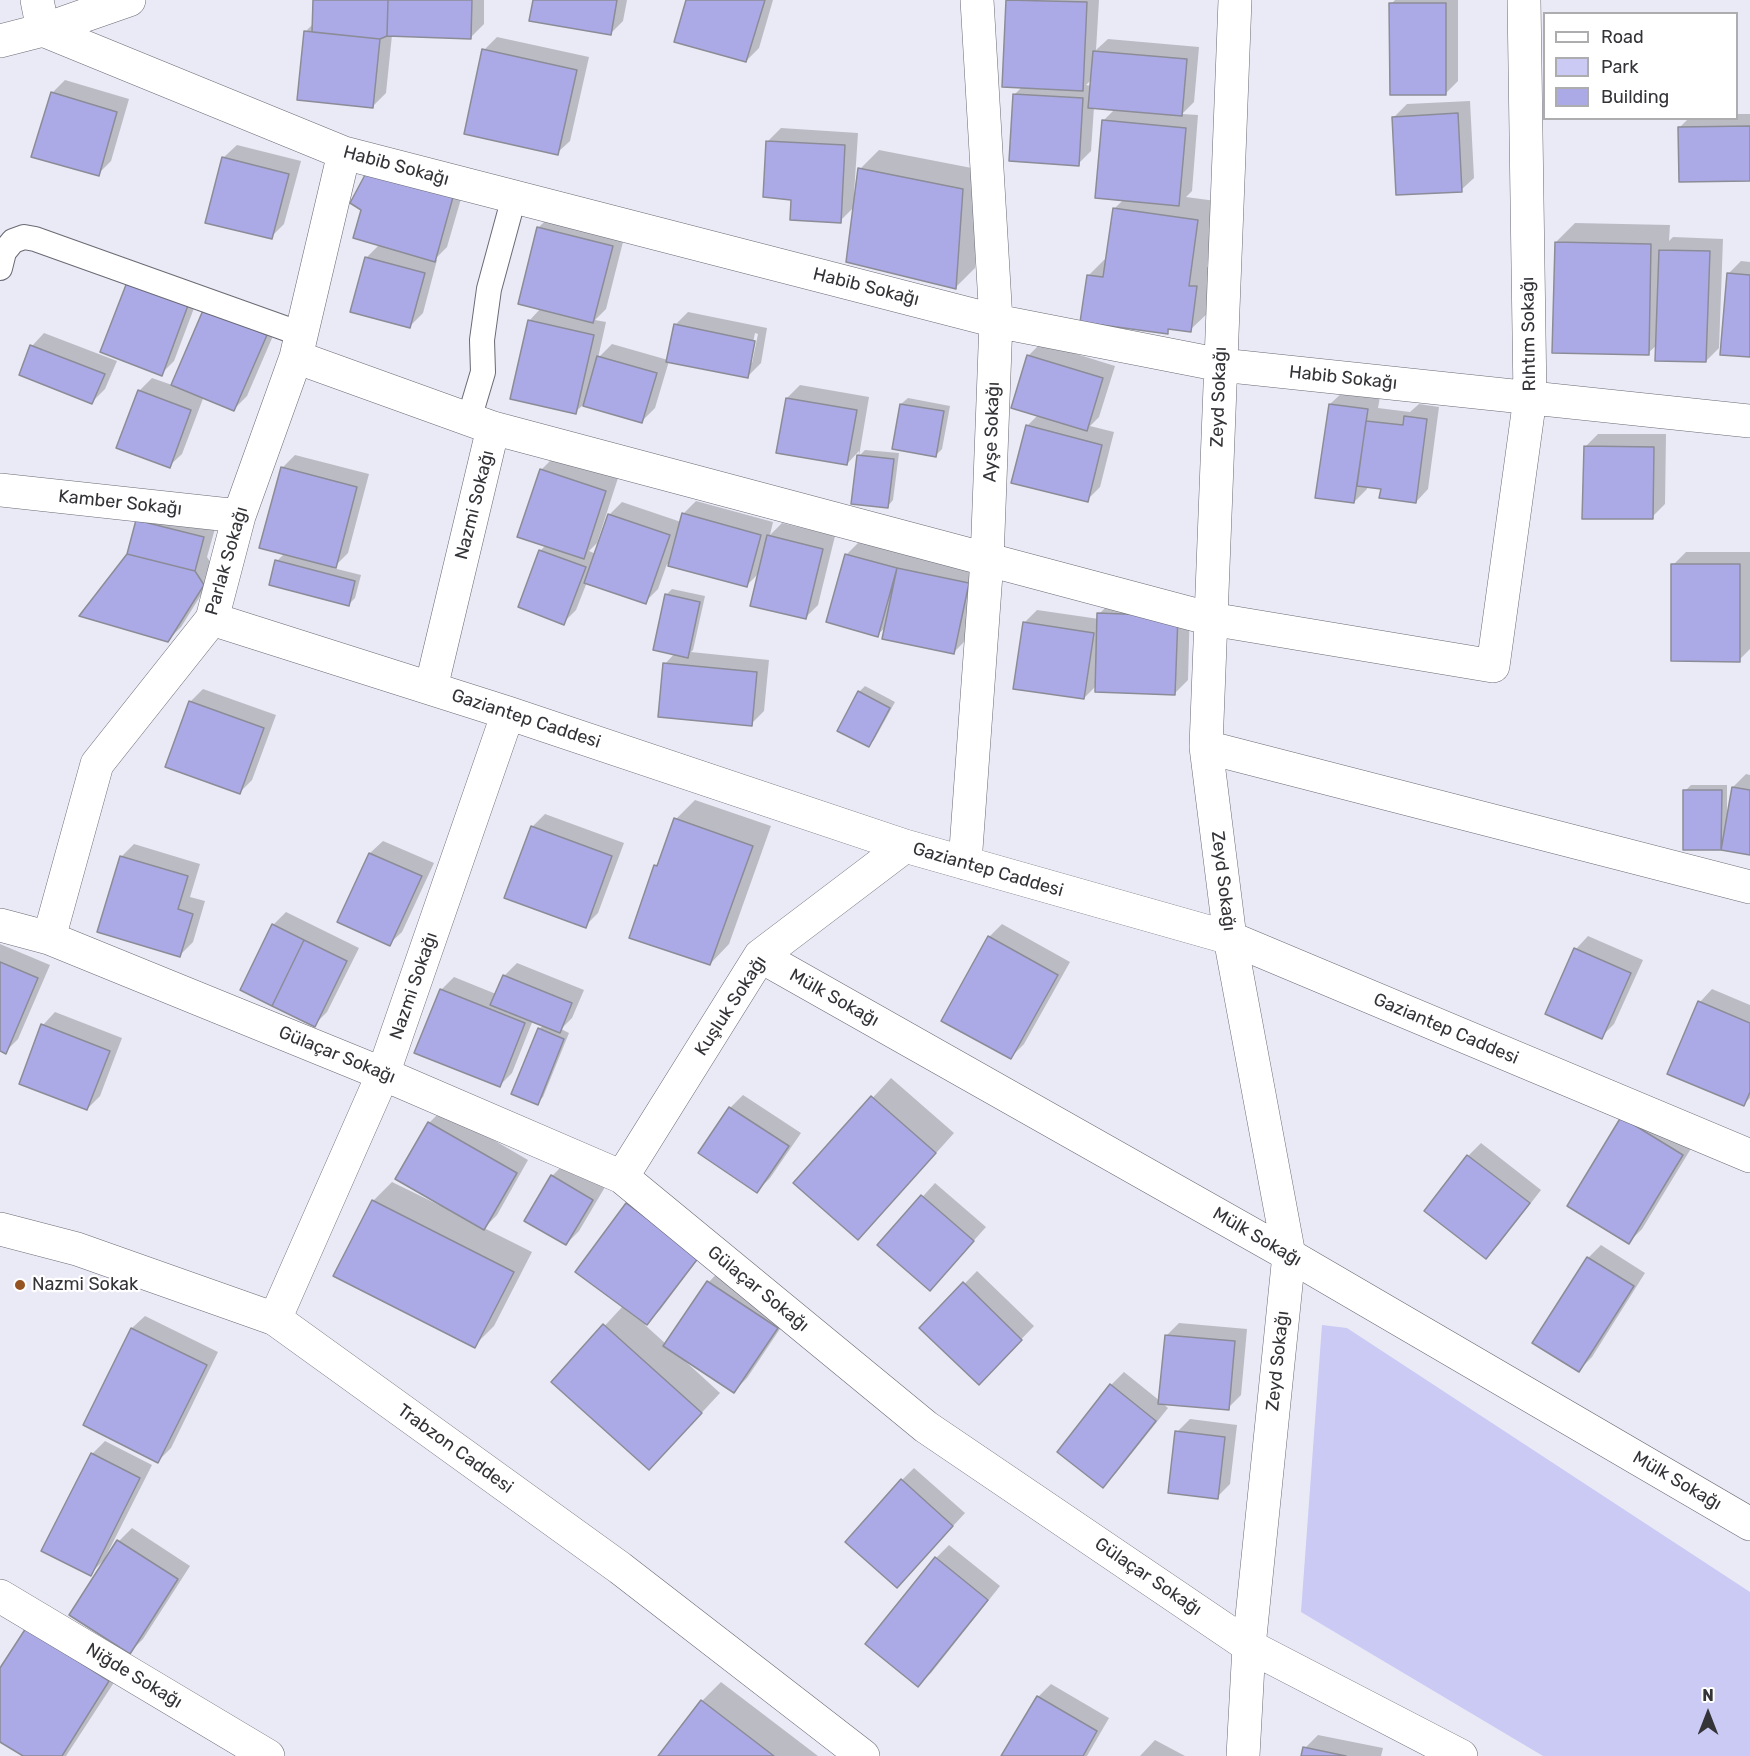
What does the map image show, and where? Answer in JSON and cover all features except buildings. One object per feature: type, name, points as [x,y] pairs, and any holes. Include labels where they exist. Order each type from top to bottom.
[{"type":"street","points":[[0,40],[40,15],[129,0]]},
{"type":"street","name":"Ayşe Sokağı","points":[[965,863],[987,560],[996,321],[977,0]]},
{"type":"street","name":"Zeyd Sokağı","points":[[1235,0],[1206,747],[1230,938],[1289,1255],[1249,1646],[1243,1756]]},
{"type":"street","name":"Rıhtım Sokağı","points":[[1211,619],[1493,666],[1530,398],[1524,0]]},
{"type":"street","name":"Habib Sokağı","points":[[40,15],[344,153],[996,321],[1221,365],[1750,421]]},
{"type":"street","name":"Parlak Sokağı","points":[[49,938],[97,764],[212,619],[239,516],[298,345],[344,153]]},
{"type":"street","points":[[298,345],[481,424],[1211,619]]},
{"type":"street","name":"Nazmi Sokağı","points":[[430,688],[481,424]]},
{"type":"street","name":"Kamber Sokağı","points":[[0,490],[239,516]]},
{"type":"street","name":"Gaziantep Caddesi","points":[[212,619],[508,713],[905,846],[1230,938],[1750,1156]]},
{"type":"street","name":"Nazmi Sokağı","points":[[275,1319],[383,1074],[508,713]]},
{"type":"street","points":[[1206,747],[1750,887]]},
{"type":"street","name":"Kuşluk Sokağı","points":[[622,1177],[760,956],[905,846]]},
{"type":"street","name":"Gülaçar Sokağı","points":[[0,925],[49,938],[383,1074],[622,1177],[926,1426],[1249,1646],[1461,1756]]},
{"type":"street","name":"Mülk Sokağı","points":[[760,956],[1289,1255],[1750,1524]]},
{"type":"street","name":"Trabzon Caddesi","points":[[0,1229],[77,1248],[275,1319],[620,1568],[863,1756]]},
{"type":"street","name":"Niğde Sokağı","points":[[0,1596],[268,1756]]},
{"type":"lane","points":[[481,424],[482,340],[489,289],[514,197]]},
{"type":"lane","points":[[0,268],[4,252],[13,241],[24,237],[35,239],[298,345]]},
{"type":"green space","points":[[1322,1325],[1347,1328],[1750,1592],[1750,1756],[1543,1756],[1301,1612]]},
{"type":"place","name":"Nazmi Sokak","points":[[20,1285]]}]
